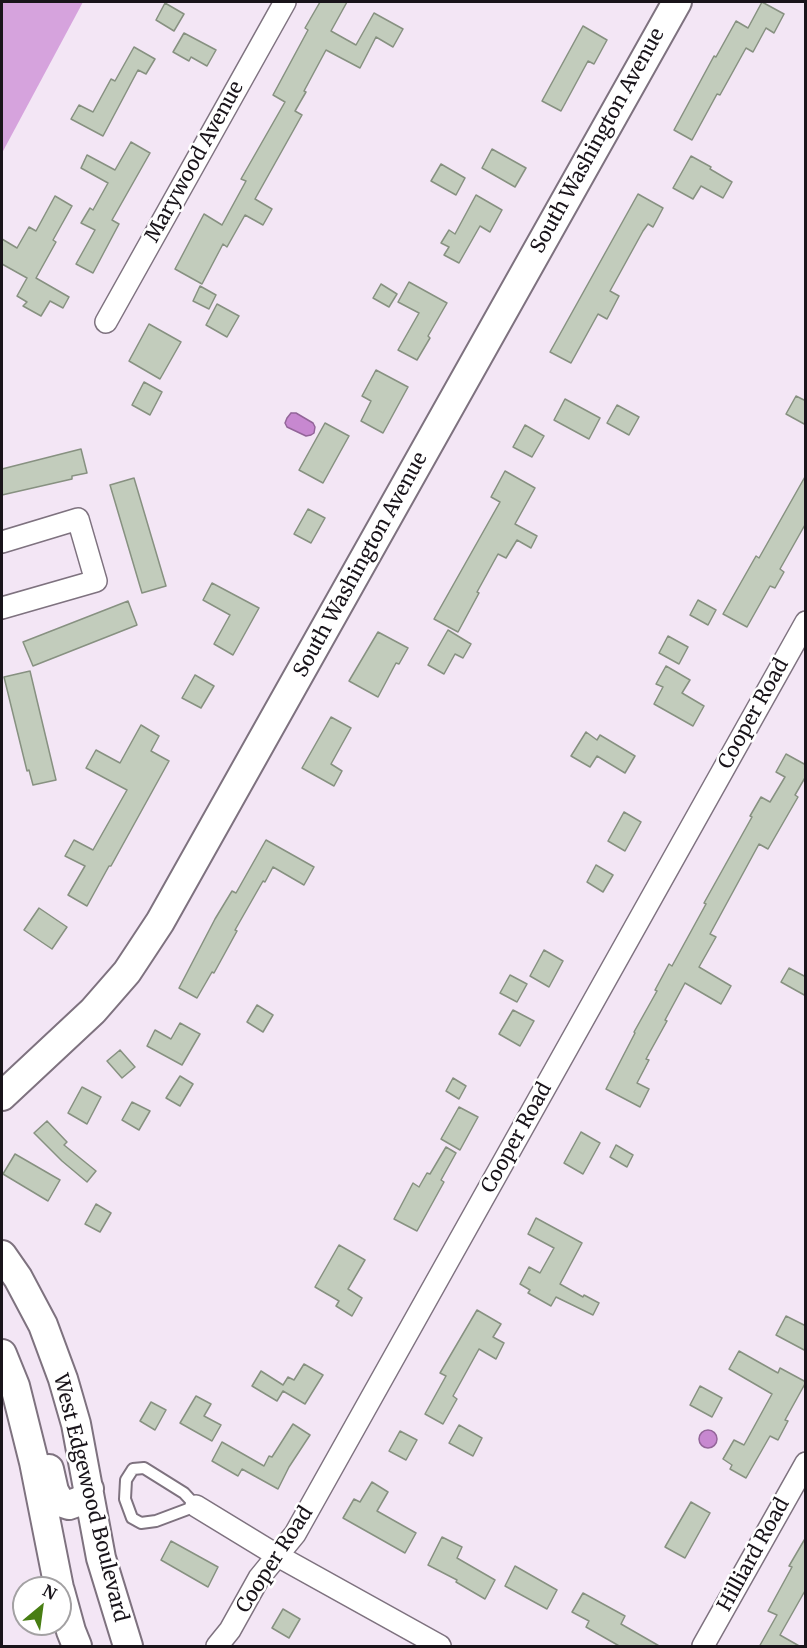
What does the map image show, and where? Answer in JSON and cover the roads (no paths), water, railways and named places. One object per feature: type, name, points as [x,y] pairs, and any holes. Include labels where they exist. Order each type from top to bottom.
[{"type":"street","name":"Marywood Avenue","points":[[106,322],[285,2]]},
{"type":"street","name":"South Washington Avenue","points":[[2,1096],[93,1011],[127,972],[160,922],[677,2]]},
{"type":"street","points":[[2,542],[78,519],[96,581],[2,608]]},
{"type":"street","name":"Cooper Road","points":[[217,1647],[230,1630],[259,1578],[295,1534],[806,622]]},
{"type":"street","name":"West Edgewood Boulevard","points":[[2,1255],[18,1278],[43,1325],[59,1368],[76,1424],[101,1558],[128,1647]]},
{"type":"street","points":[[2,1354],[15,1386],[34,1462],[57,1576]]},
{"type":"street","points":[[15,1386],[34,1407],[54,1491],[60,1502],[69,1505],[83,1500],[89,1489]]},
{"type":"street","name":"Hilliard Road","points":[[703,1647],[806,1463]]},
{"type":"street","points":[[196,1506],[278,1556],[440,1647]]},
{"type":"lane","points":[[133,1468],[144,1468],[184,1493],[196,1506],[156,1521],[141,1523],[132,1518],[125,1499],[126,1480],[133,1468]]}]
